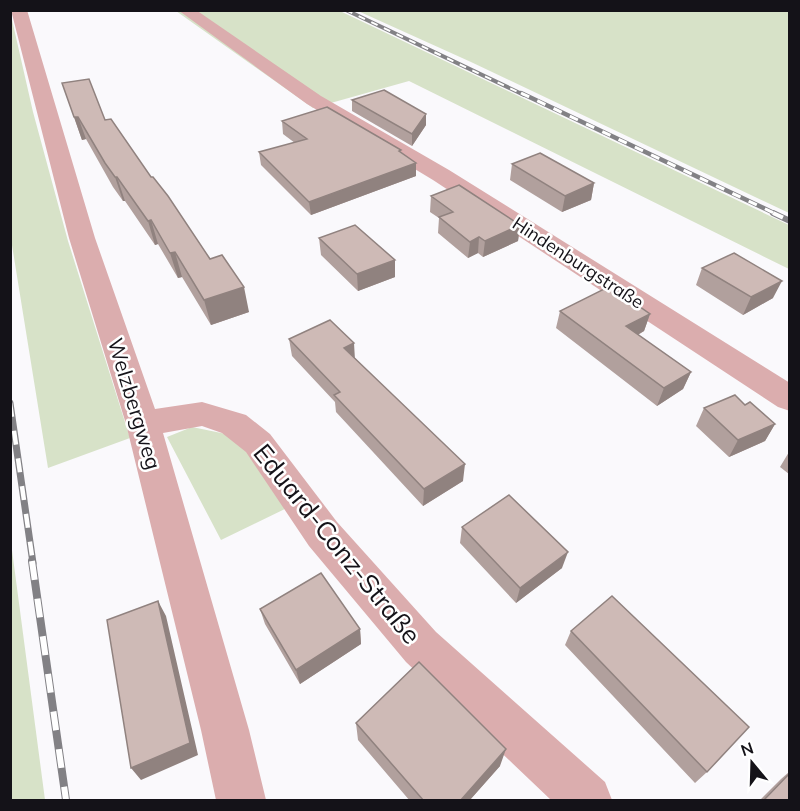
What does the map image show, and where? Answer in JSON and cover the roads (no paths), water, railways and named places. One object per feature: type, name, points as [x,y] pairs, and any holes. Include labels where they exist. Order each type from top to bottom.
[{"type":"street","name":"Welzbergweg","points":[[19,10],[82,238],[143,423],[225,730],[241,801]]},
{"type":"street","name":"Hindenburgstraße","points":[[185,10],[314,100],[441,175],[789,399]]},
{"type":"street","name":"Eduard-Conz-Straße","points":[[143,423],[202,414],[234,424],[258,444],[323,534],[421,647],[587,801]]},
{"type":"railway","points":[[346,10],[524,95]]},
{"type":"railway","points":[[521,93],[776,214]]},
{"type":"railway","points":[[773,213],[790,221]]},
{"type":"railway","points":[[10,403],[33,563]]},
{"type":"railway","points":[[32,561],[66,800]]}]
